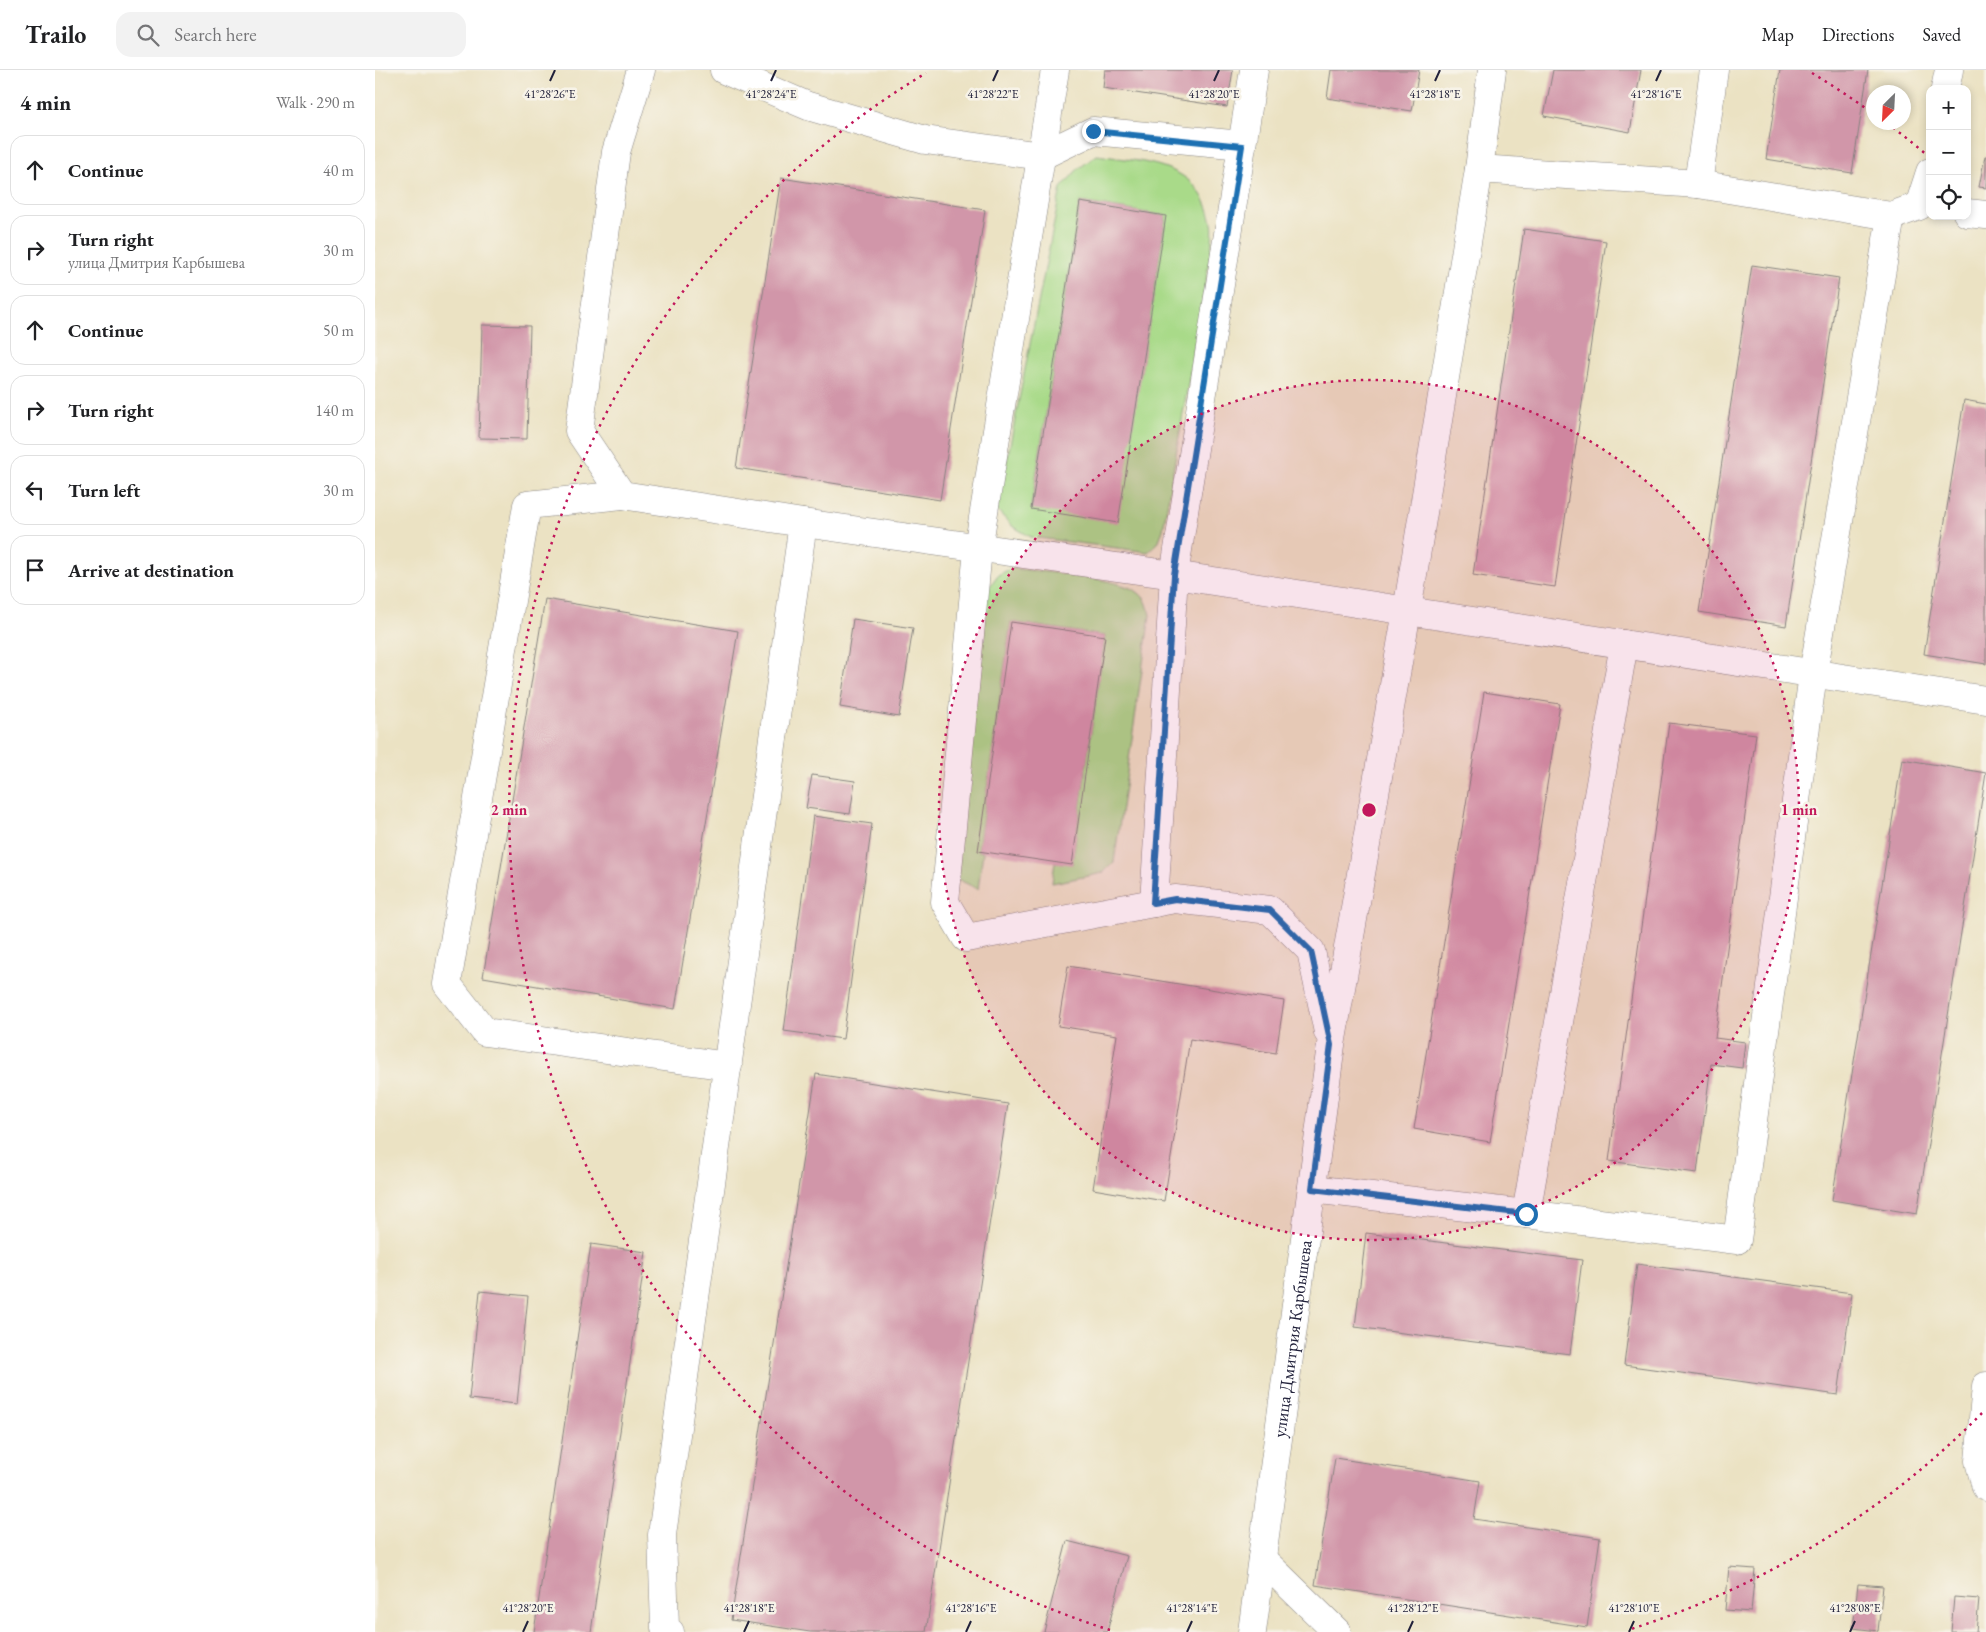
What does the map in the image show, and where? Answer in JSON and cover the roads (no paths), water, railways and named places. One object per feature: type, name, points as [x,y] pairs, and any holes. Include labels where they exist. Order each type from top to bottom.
[{"type":"street","points":[[622,495],[579,431],[616,152],[641,70]]},
{"type":"street","points":[[724,70],[808,106],[925,140],[1041,156],[1093,131],[1242,146]]},
{"type":"street","points":[[1055,70],[978,549],[945,902],[966,938],[1175,899],[1270,910],[1311,951],[1331,1045]]},
{"type":"street","points":[[1153,903],[1174,575],[1254,70]]},
{"type":"street","name":"улица Дмитрия Карбышева","points":[[1252,1632],[1331,1045],[1407,611],[1479,169],[1493,70]]},
{"type":"street","points":[[1698,184],[1714,70]]},
{"type":"street","points":[[1946,85],[1949,70]]},
{"type":"street","points":[[1479,169],[1698,184],[1891,216],[1924,207],[1929,175]]},
{"type":"street","points":[[1971,213],[1986,215]]},
{"type":"street","points":[[1312,1189],[1737,1240],[1813,674],[1891,216]]},
{"type":"street","points":[[728,1066],[485,1032],[447,984],[527,505],[622,495],[978,549],[1174,575],[1986,700]]},
{"type":"street","points":[[670,1632],[665,1628],[662,1535],[803,523]]},
{"type":"street","points":[[1526,1214],[1624,644]]},
{"type":"street","points":[[1986,1386],[1979,1461],[1986,1487]]},
{"type":"street","points":[[1262,1559],[1337,1632]]}]
